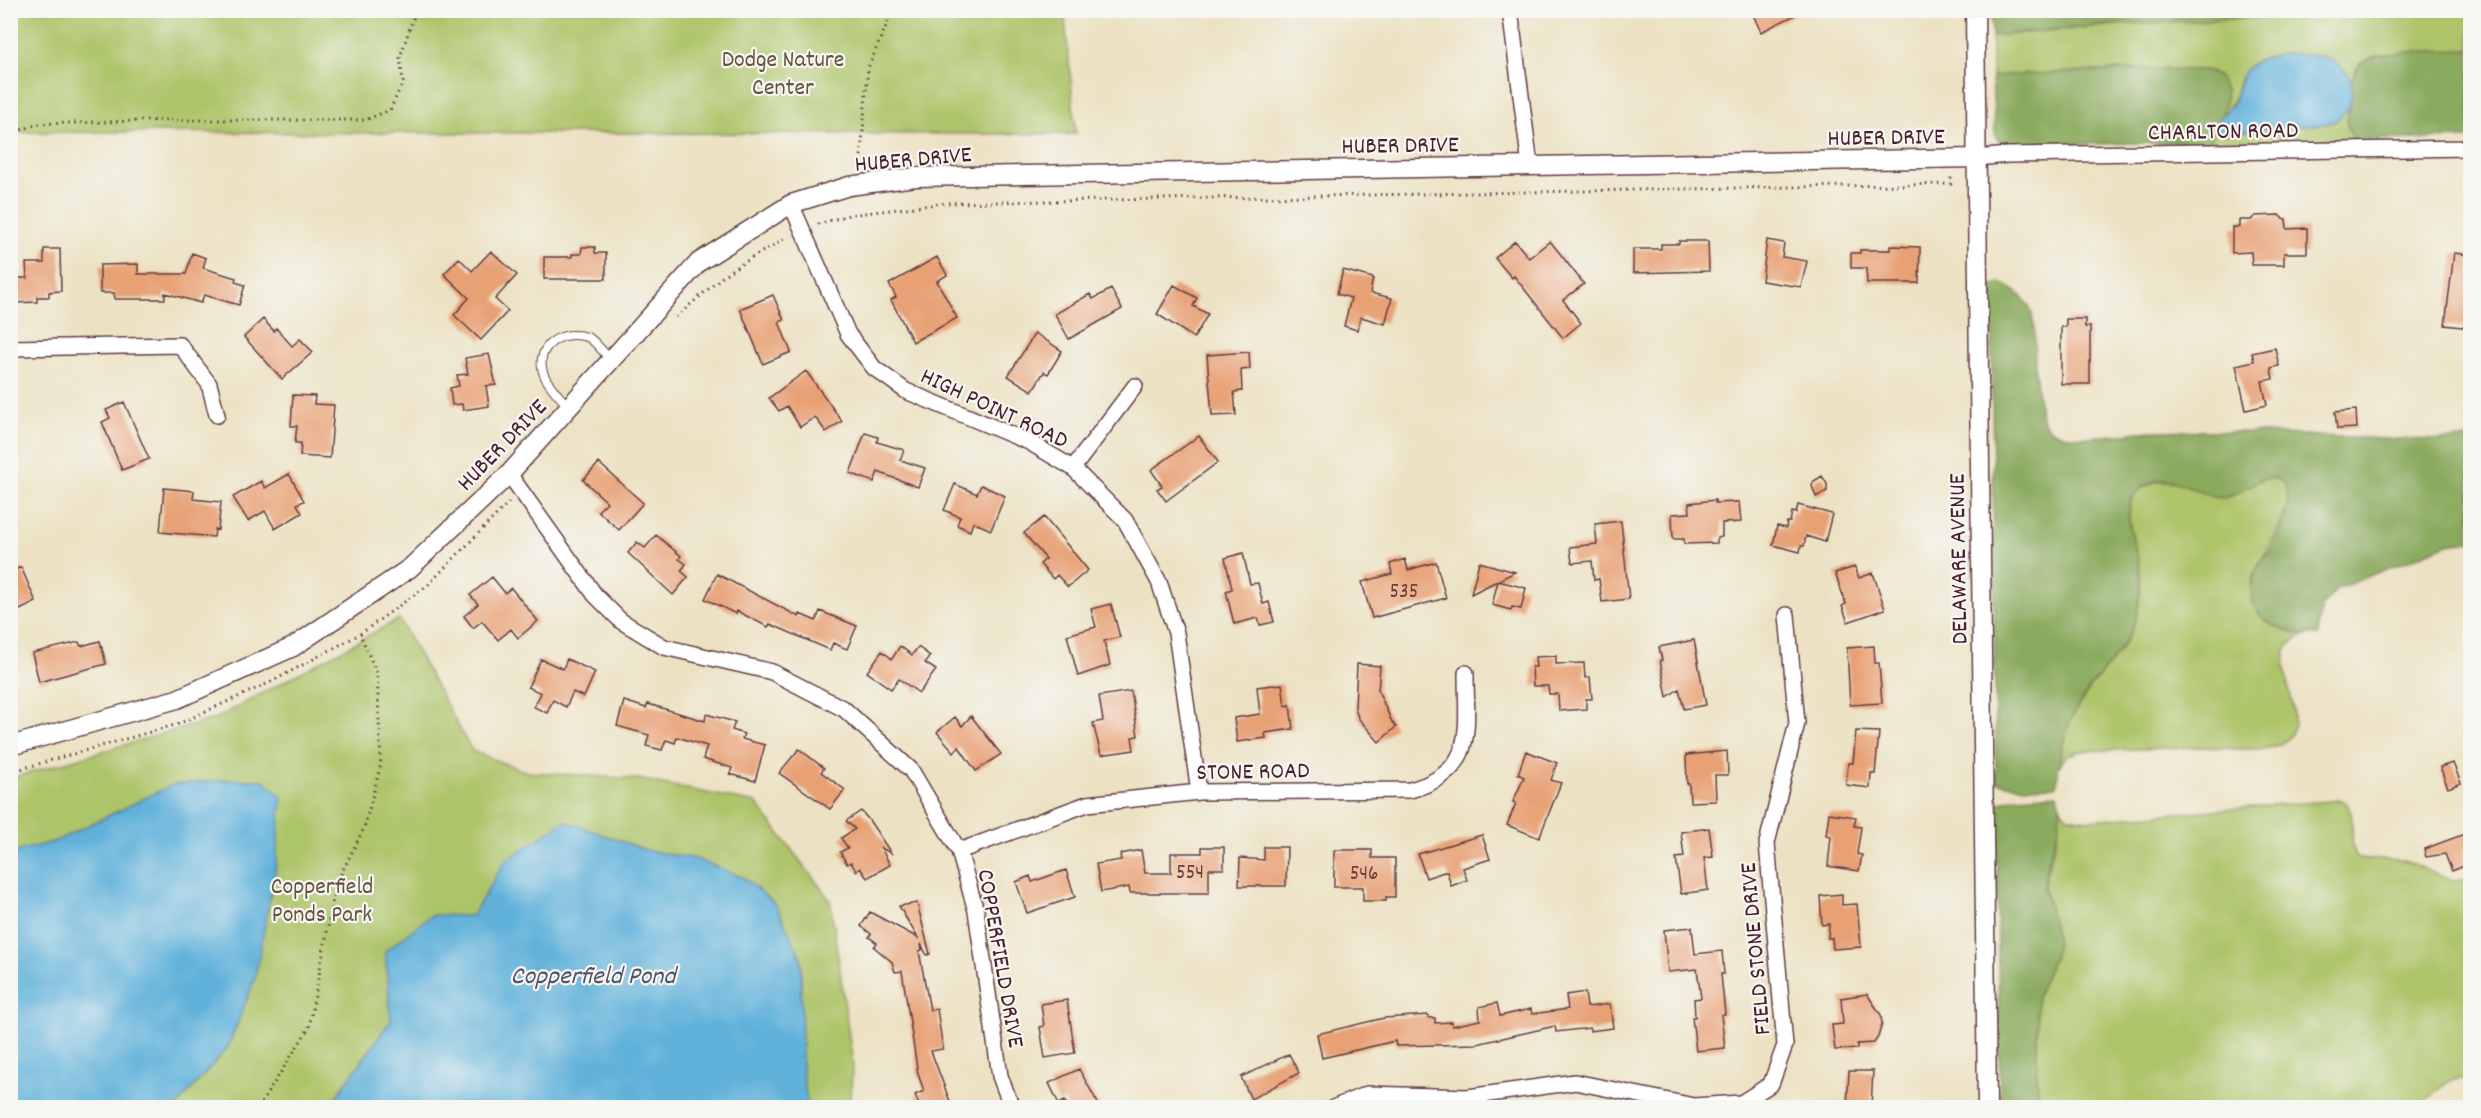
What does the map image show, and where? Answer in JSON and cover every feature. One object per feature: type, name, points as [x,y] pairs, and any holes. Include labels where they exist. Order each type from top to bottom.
[{"type":"street","points":[[1510,10],[1530,166]]},
{"type":"street","name":"DELAWARE AVENUE","points":[[1975,10],[1987,1107]]},
{"type":"street","name":"CHARLTON ROAD","points":[[1977,158],[2008,155],[2470,148]]},
{"type":"street","name":"HUBER DRIVE","points":[[10,746],[177,699],[293,647],[410,568],[509,474],[699,262],[792,204],[860,185],[915,177],[1977,158]]},
{"type":"street","name":"HIGH POINT ROAD","points":[[792,204],[848,334],[874,368],[906,391],[1029,442],[1073,468],[1125,520],[1160,582],[1176,633],[1198,792]]},
{"type":"street","points":[[10,348],[180,345],[209,384],[217,416]]},
{"type":"street","points":[[1073,468],[1135,386]]},
{"type":"street","name":"COPPERFIELD DRIVE","points":[[509,474],[595,595],[621,621],[664,647],[772,672],[844,709],[911,770],[959,851],[976,911],[1000,1076],[1012,1107]]},
{"type":"street","name":"FIELD STONE DRIVE","points":[[1333,1107],[1367,1094],[1468,1097],[1575,1082],[1694,1106],[1741,1102],[1771,1084],[1785,1045],[1767,843],[1797,723],[1786,615]]},
{"type":"street","name":"STONE ROAD","points":[[959,851],[1087,804],[1198,792],[1410,790],[1432,784],[1453,768],[1465,744],[1466,673]]},
{"type":"lane","points":[[568,407],[543,373],[542,355],[545,347],[556,338],[573,335],[589,338],[611,361]]},
{"type":"path","points":[[10,134],[38,124],[168,120],[365,120],[390,110],[403,81],[400,57],[416,10]]},
{"type":"path","points":[[860,185],[860,151],[868,68],[892,10]]},
{"type":"path","points":[[671,322],[728,272],[802,229],[849,215],[947,203],[1951,183],[1950,159]]},
{"type":"path","points":[[10,772],[178,724],[271,682],[360,634],[428,585],[521,491]]},
{"type":"path","points":[[258,1107],[309,1028],[336,884],[364,828],[381,764],[377,674],[360,634]]},
{"type":"green space","name":"Dodge Nature Center","points":[[1064,10],[1076,134],[11,132],[11,11]]},
{"type":"green space","points":[[1991,10],[2388,11],[2106,25],[1992,36]]},
{"type":"green space","points":[[2388,11],[2470,11],[2470,50],[2374,56],[2358,69],[2353,77],[2351,88],[2349,78],[2343,69],[2329,59],[2305,54],[2267,57],[2256,61],[2244,72],[2232,103],[2221,115],[2225,102],[2222,82],[2218,76],[2205,70],[2140,69],[1992,76],[1992,36],[2126,24]]},
{"type":"green space","points":[[2470,50],[2470,138],[2354,140],[2348,127],[2348,117],[2352,79],[2360,64],[2368,59],[2395,53]]},
{"type":"green space","points":[[2140,69],[2205,70],[2219,77],[2225,93],[2224,110],[2210,142],[2010,145],[1998,140],[1995,135],[1992,76]]},
{"type":"green space","points":[[2348,109],[2347,120],[2354,140],[2210,142],[2217,123],[2217,127],[2226,134],[2265,128],[2325,124],[2337,120]]},
{"type":"green space","points":[[2000,283],[2014,290],[2023,299],[2033,318],[2035,370],[2040,411],[2046,425],[2054,432],[2079,437],[2151,431],[2191,431],[2390,439],[2470,439],[2470,541],[2448,544],[2337,589],[2322,606],[2318,626],[2319,635],[2293,633],[2270,623],[2260,615],[2251,593],[2254,574],[2278,535],[2287,508],[2287,490],[2284,483],[2276,479],[2263,479],[2230,496],[2219,497],[2173,481],[2161,480],[2149,483],[2137,492],[2129,510],[2140,571],[2140,594],[2133,627],[2112,661],[2084,697],[2071,720],[2060,758],[2057,786],[2026,787],[1996,782],[1991,286]]},
{"type":"green space","points":[[2262,479],[2280,480],[2287,488],[2288,502],[2283,519],[2253,577],[2254,601],[2257,608],[2264,613],[2297,632],[2310,635],[2294,640],[2286,651],[2287,680],[2294,712],[2294,727],[2288,738],[2273,747],[2255,749],[2199,747],[2080,751],[2066,756],[2058,768],[2064,736],[2072,716],[2124,644],[2134,623],[2140,592],[2140,571],[2129,517],[2134,497],[2147,485],[2168,481],[2197,489],[2211,497],[2222,498],[2233,495]]},
{"type":"green space","name":"Copperfield Ponds Park","points":[[399,619],[472,751],[527,772],[638,779],[756,803],[830,900],[853,1065],[849,1107],[11,1108],[11,778],[217,718]]},
{"type":"green space","points":[[2057,794],[2060,807],[2059,827],[2046,870],[2044,887],[2057,942],[2053,958],[2037,996],[2037,1107],[2000,1107],[1996,804],[2017,797]]},
{"type":"green space","points":[[2342,800],[2347,805],[2352,818],[2354,851],[2357,857],[2399,860],[2451,880],[2470,879],[2470,1079],[2448,1082],[2421,1107],[2037,1108],[2037,996],[2053,958],[2053,924],[2045,900],[2044,881],[2058,833],[2060,806],[2068,817],[2088,820]]},
{"type":"water","points":[[2280,54],[2316,56],[2336,63],[2344,70],[2352,87],[2349,106],[2335,120],[2325,124],[2221,133],[2217,127],[2218,120],[2233,104],[2244,71],[2257,61]]},
{"type":"water","points":[[223,780],[263,780],[282,797],[276,865],[255,979],[228,1047],[176,1107],[11,1107],[11,853],[56,841],[172,785]]},
{"type":"water","name":"Copperfield Pond","points":[[565,821],[646,850],[696,859],[744,878],[776,905],[801,958],[802,1071],[808,1107],[329,1107],[391,1020],[385,951],[432,915],[472,916],[505,861]]},
{"type":"building","points":[[1751,10],[1805,10],[1761,32]]},
{"type":"building","points":[[2279,215],[2286,219],[2287,229],[2307,228],[2307,253],[2284,253],[2284,265],[2252,265],[2251,252],[2232,253],[2232,227],[2239,227],[2239,220],[2251,220],[2255,216]]},
{"type":"building","points":[[1767,240],[1784,243],[1782,257],[1807,261],[1801,287],[1762,281]]},
{"type":"building","points":[[1515,241],[1529,258],[1550,241],[1584,284],[1563,300],[1581,323],[1563,338],[1514,276],[1512,278],[1495,258]]},
{"type":"building","points":[[1679,241],[1708,241],[1709,271],[1633,273],[1633,249],[1661,249],[1661,244],[1679,244]]},
{"type":"building","points":[[1890,246],[1920,247],[1919,283],[1867,283],[1866,268],[1851,268],[1851,253],[1860,253],[1860,250],[1890,250]]},
{"type":"building","points":[[582,247],[595,247],[595,253],[606,253],[606,279],[544,279],[544,257],[572,257],[572,254],[581,254]]},
{"type":"building","points":[[44,249],[60,249],[61,291],[49,292],[49,297],[37,297],[37,302],[14,303],[14,278],[27,278],[26,263],[44,263]]},
{"type":"building","points":[[491,251],[517,275],[495,299],[508,311],[481,340],[454,315],[469,298],[444,274],[459,258],[472,271]]},
{"type":"building","points":[[192,253],[206,258],[203,268],[236,278],[235,282],[245,285],[239,305],[204,295],[201,303],[165,293],[165,299],[115,299],[114,293],[100,293],[100,265],[138,264],[138,274],[186,274]]},
{"type":"building","points":[[2454,253],[2470,255],[2470,328],[2445,325]]},
{"type":"building","points":[[937,257],[947,275],[937,281],[957,318],[913,342],[891,300],[896,297],[889,284]]},
{"type":"building","points":[[1343,270],[1373,278],[1370,293],[1392,298],[1385,324],[1361,317],[1357,330],[1344,326],[1351,298],[1337,294]]},
{"type":"building","points":[[1174,285],[1197,298],[1193,306],[1208,314],[1194,338],[1157,314]]},
{"type":"building","points":[[1111,289],[1122,309],[1069,339],[1055,314],[1090,294],[1093,299]]},
{"type":"building","points":[[773,295],[784,320],[779,322],[791,352],[763,364],[740,309]]},
{"type":"building","points":[[263,319],[274,331],[276,328],[292,346],[300,339],[313,352],[282,379],[244,337]]},
{"type":"building","points":[[2066,319],[2085,319],[2085,327],[2090,327],[2090,384],[2061,384],[2061,327],[2066,327]]},
{"type":"building","points":[[1035,333],[1062,351],[1048,374],[1044,372],[1032,391],[1008,376]]},
{"type":"building","points":[[2275,348],[2279,366],[2271,368],[2273,379],[2262,381],[2267,405],[2246,410],[2236,365],[2254,361],[2252,353]]},
{"type":"building","points":[[1249,352],[1250,369],[1241,370],[1242,391],[1234,392],[1236,415],[1212,416],[1207,355]]},
{"type":"building","points":[[489,354],[496,385],[486,386],[489,406],[463,410],[462,404],[452,405],[450,388],[459,386],[457,375],[468,374],[465,358]]},
{"type":"building","points":[[806,371],[842,421],[826,432],[815,417],[800,427],[787,406],[779,411],[769,398]]},
{"type":"building","points":[[293,395],[315,396],[314,404],[334,405],[330,458],[300,456],[301,443],[295,443],[297,426],[291,426]]},
{"type":"building","points":[[124,402],[149,459],[122,470],[102,422],[110,418],[106,410]]},
{"type":"building","points":[[2356,410],[2357,428],[2337,429],[2335,412]]},
{"type":"building","points":[[865,433],[878,437],[877,442],[904,450],[900,460],[925,468],[918,487],[878,472],[874,482],[850,473]]},
{"type":"building","points":[[1199,436],[1218,462],[1166,501],[1157,489],[1162,486],[1151,470]]},
{"type":"building","points":[[599,463],[643,503],[619,530],[598,511],[607,502],[583,480]]},
{"type":"building","points":[[289,474],[304,501],[297,504],[302,513],[275,529],[265,511],[248,521],[233,497],[261,481],[265,488]]},
{"type":"building","points":[[1822,476],[1827,484],[1827,491],[1816,497],[1812,486],[1814,481]]},
{"type":"building","points":[[955,484],[977,494],[981,485],[1005,496],[991,530],[973,522],[970,531],[957,525],[960,517],[944,510]]},
{"type":"building","points":[[164,488],[194,491],[193,499],[221,502],[218,530],[215,529],[214,537],[160,532]]},
{"type":"building","points":[[1715,500],[1715,503],[1739,502],[1741,522],[1722,523],[1722,537],[1717,538],[1717,543],[1684,544],[1684,539],[1673,539],[1672,514],[1690,513],[1689,503]]},
{"type":"building","points":[[1798,505],[1832,514],[1825,542],[1806,536],[1800,552],[1773,545],[1777,526],[1786,528],[1792,512],[1796,513]]},
{"type":"building","points":[[1044,517],[1088,570],[1068,587],[1057,575],[1053,579],[1040,564],[1046,559],[1024,533]]},
{"type":"building","points":[[1621,521],[1629,599],[1602,602],[1599,579],[1594,580],[1592,561],[1572,563],[1570,547],[1597,544],[1595,524]]},
{"type":"building","points":[[656,535],[681,556],[679,559],[686,564],[681,571],[688,577],[673,595],[628,553],[637,542],[645,548]]},
{"type":"building","points":[[1243,553],[1250,584],[1258,583],[1263,604],[1269,602],[1274,622],[1260,625],[1258,618],[1234,624],[1226,591],[1232,589],[1225,558]]},
{"type":"building","points":[[1405,559],[1408,570],[1436,562],[1446,598],[1372,618],[1362,582],[1392,574],[1390,564]]},
{"type":"building","points":[[1479,562],[1515,572],[1471,594]]},
{"type":"building","points":[[21,567],[36,602],[10,615],[10,572]]},
{"type":"building","points":[[1855,567],[1859,578],[1873,573],[1885,609],[1848,622],[1842,606],[1846,604],[1835,573]]},
{"type":"building","points":[[717,574],[799,617],[800,614],[816,621],[820,611],[857,626],[847,649],[833,643],[830,650],[770,624],[768,627],[737,611],[736,614],[705,599]]},
{"type":"building","points":[[492,577],[505,593],[511,588],[538,621],[518,638],[511,629],[498,640],[482,621],[473,628],[464,616],[478,604],[470,595]]},
{"type":"building","points":[[1498,581],[1526,588],[1521,609],[1512,607],[1511,610],[1492,605]]},
{"type":"building","points":[[1111,604],[1120,637],[1104,641],[1110,665],[1078,676],[1067,635],[1096,627],[1091,609]]},
{"type":"building","points":[[1694,640],[1706,705],[1684,709],[1679,689],[1667,697],[1659,647]]},
{"type":"building","points":[[100,641],[106,664],[39,682],[32,653],[79,642],[81,646]]},
{"type":"building","points":[[900,646],[912,655],[918,647],[930,656],[925,663],[936,670],[919,693],[899,679],[891,689],[867,672],[882,651],[892,659]]},
{"type":"building","points":[[1874,646],[1875,663],[1879,663],[1882,703],[1850,705],[1847,648]]},
{"type":"building","points":[[1556,656],[1556,664],[1584,663],[1585,678],[1590,677],[1592,699],[1586,699],[1586,709],[1559,711],[1558,694],[1549,694],[1548,686],[1533,686],[1532,667],[1536,667],[1535,657]]},
{"type":"building","points":[[541,659],[563,669],[567,659],[595,672],[584,697],[573,692],[566,707],[553,700],[547,713],[534,707],[541,693],[528,687]]},
{"type":"building","points":[[1357,664],[1380,666],[1378,690],[1396,727],[1379,742],[1358,718],[1355,707]]},
{"type":"building","points":[[1282,684],[1285,706],[1290,705],[1293,729],[1265,733],[1266,738],[1237,742],[1234,718],[1260,714],[1257,687]]},
{"type":"building","points":[[1131,691],[1138,736],[1132,737],[1134,750],[1101,755],[1093,723],[1103,721],[1099,696]]},
{"type":"building","points":[[624,701],[646,708],[648,704],[705,721],[706,714],[735,722],[732,730],[744,734],[742,739],[765,745],[755,781],[730,774],[732,768],[703,759],[707,746],[677,737],[675,743],[666,740],[662,750],[646,746],[649,735],[617,726]]},
{"type":"building","points":[[971,716],[1001,754],[976,771],[959,747],[954,752],[937,732],[955,717],[962,726]]},
{"type":"building","points":[[1856,731],[1879,732],[1875,774],[1871,773],[1870,788],[1846,785],[1848,763],[1853,763]]},
{"type":"building","points":[[799,749],[824,768],[821,772],[845,790],[830,809],[779,773]]},
{"type":"building","points":[[1526,751],[1557,763],[1551,780],[1561,783],[1539,838],[1507,825],[1516,803],[1513,802],[1524,777],[1518,774]]},
{"type":"building","points":[[1727,751],[1728,775],[1715,775],[1716,801],[1690,802],[1686,755]]},
{"type":"building","points":[[2453,763],[2461,783],[2448,788],[2440,767]]},
{"type":"building","points":[[861,811],[891,853],[881,848],[890,865],[867,878],[860,868],[856,871],[851,862],[847,864],[840,852],[848,848],[841,838],[855,829],[846,821]]},
{"type":"building","points":[[1829,813],[1856,817],[1854,826],[1861,827],[1857,854],[1862,855],[1859,871],[1828,866],[1831,836],[1826,835]]},
{"type":"building","points":[[1709,828],[1713,857],[1704,858],[1708,890],[1681,894],[1676,858],[1684,857],[1681,832]]},
{"type":"building","points":[[2470,832],[2470,849],[2464,850],[2469,864],[2452,871],[2445,854],[2426,857],[2424,849]]},
{"type":"building","points":[[1482,835],[1490,859],[1463,868],[1467,880],[1451,886],[1447,871],[1426,878],[1418,854]]},
{"type":"building","points":[[1202,847],[1224,847],[1224,869],[1209,869],[1209,893],[1130,893],[1129,887],[1101,892],[1096,864],[1121,860],[1120,854],[1141,850],[1145,873],[1171,873],[1171,853],[1202,853]]},
{"type":"building","points":[[1264,847],[1287,847],[1286,886],[1239,886],[1240,858],[1264,860]]},
{"type":"building","points":[[1334,850],[1372,850],[1372,858],[1395,858],[1395,897],[1386,897],[1386,901],[1363,901],[1363,887],[1334,887]]},
{"type":"building","points":[[1066,870],[1075,897],[1027,913],[1016,882],[1030,876],[1032,882]]},
{"type":"building","points":[[1842,894],[1842,905],[1857,904],[1861,947],[1833,949],[1832,938],[1828,938],[1829,924],[1822,925],[1820,896]]},
{"type":"building","points":[[917,903],[930,954],[927,955],[921,944],[922,950],[919,951],[930,1010],[937,1009],[943,1049],[931,1051],[952,1107],[920,1107],[915,1095],[924,1091],[918,1074],[902,971],[895,972],[892,962],[874,947],[877,943],[861,926],[870,912],[918,938],[899,906]]},
{"type":"building","points":[[1692,927],[1695,954],[1722,951],[1724,974],[1721,974],[1725,1014],[1721,1015],[1725,1048],[1696,1051],[1692,1017],[1695,1017],[1694,999],[1701,998],[1697,969],[1668,972],[1664,930]]},
{"type":"building","points":[[1585,992],[1587,1007],[1610,1004],[1613,1028],[1556,1032],[1555,1026],[1477,1044],[1396,1046],[1395,1041],[1322,1058],[1317,1034],[1384,1018],[1428,1015],[1429,1018],[1435,1018],[1435,1023],[1452,1022],[1452,1026],[1480,1020],[1479,1007],[1497,1003],[1500,1016],[1531,1009],[1532,1014],[1568,1009],[1566,995]]},
{"type":"building","points":[[1867,994],[1881,1015],[1882,1024],[1878,1037],[1874,1043],[1857,1044],[1857,1049],[1835,1050],[1832,1025],[1843,1024],[1841,998]]},
{"type":"building","points":[[1067,1000],[1075,1053],[1045,1058],[1040,1027],[1044,1026],[1041,1004]]},
{"type":"building","points":[[1289,1054],[1299,1073],[1251,1099],[1241,1077]]},
{"type":"building","points":[[1079,1069],[1100,1107],[1068,1107],[1065,1101],[1059,1104],[1049,1083]]},
{"type":"building","points":[[1849,1071],[1873,1071],[1871,1107],[1847,1107]]}]
